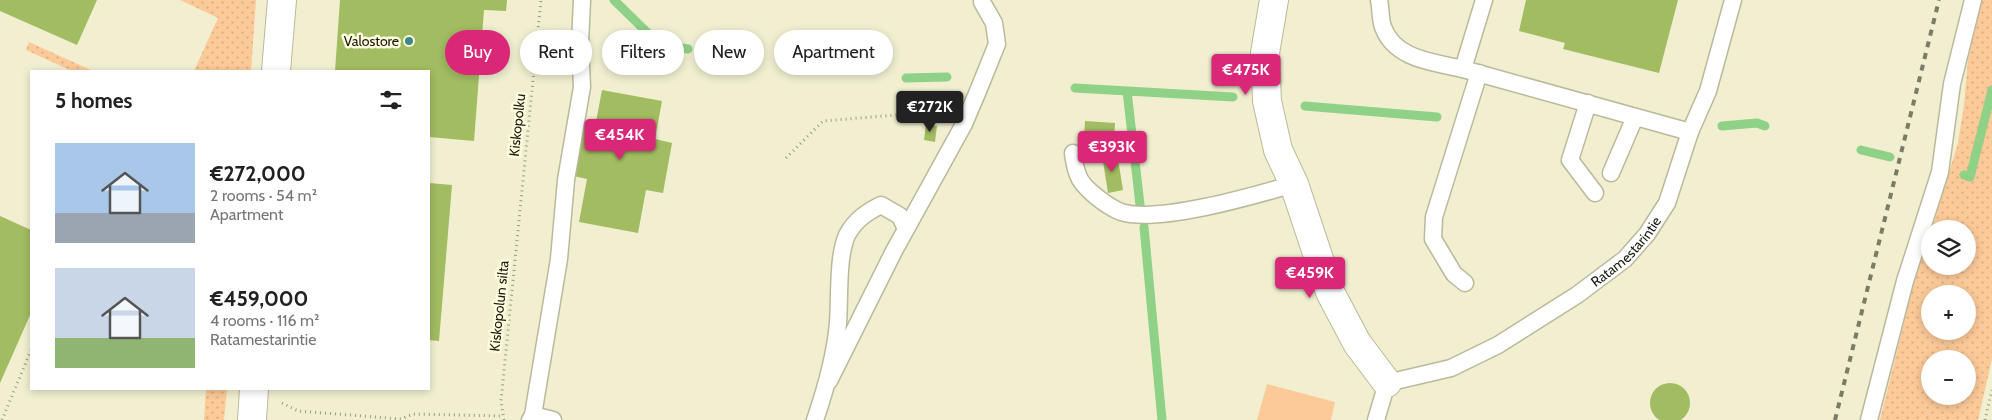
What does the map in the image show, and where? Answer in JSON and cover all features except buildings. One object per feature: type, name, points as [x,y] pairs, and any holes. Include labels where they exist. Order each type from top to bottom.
[{"type":"street","points":[[276,70],[282,0]]},
{"type":"street","points":[[1274,0],[1265,53],[1267,101],[1278,150],[1294,184],[1330,292],[1357,343],[1387,384]]},
{"type":"street","points":[[252,420],[265,393]]},
{"type":"lane","points":[[553,420],[531,418],[559,259],[566,180],[582,88],[580,43],[582,0]]},
{"type":"lane","points":[[1380,0],[1383,27],[1394,45],[1414,58],[1471,71],[1690,132]]},
{"type":"lane","points":[[1465,283],[1454,274],[1434,239],[1434,217],[1471,71],[1484,0]]},
{"type":"lane","name":"Ratamestarintie","points":[[1387,384],[1451,368],[1498,345],[1577,295],[1625,259],[1647,234],[1667,203],[1690,132],[1708,91],[1733,0]]},
{"type":"lane","points":[[1869,420],[1906,281],[1940,172],[1952,84],[1973,0]]},
{"type":"lane","points":[[814,420],[829,381],[906,228],[964,124],[997,44],[994,23],[982,2]]},
{"type":"lane","points":[[1588,104],[1570,160],[1595,193]]},
{"type":"lane","points":[[1611,173],[1635,117]]},
{"type":"lane","points":[[1073,153],[1078,177],[1103,203],[1122,212],[1162,213],[1236,201],[1294,184]]},
{"type":"lane","points":[[829,381],[838,324],[840,268],[847,236],[864,214],[881,205],[900,216],[906,228]]},
{"type":"lane","points":[[1376,420],[1387,384]]},
{"type":"path","name":"Kiskopolku","points":[[522,193],[541,0]]},
{"type":"path","points":[[786,158],[823,121],[921,113],[952,118],[964,124]]},
{"type":"path","name":"Kiskopolun silta","points":[[503,418],[500,401],[522,193]]},
{"type":"path","points":[[2,420],[30,352]]},
{"type":"path","points":[[1985,420],[1992,390]]},
{"type":"path","points":[[265,393],[287,408],[316,413],[401,420],[413,414],[503,418]]},
{"type":"shaded area","points":[[180,0],[256,0],[251,70],[194,70],[218,18]]},
{"type":"shaded area","points":[[1982,0],[1992,0],[1992,359],[1978,420],[1880,420],[1921,257],[1921,275],[1976,275],[1976,220],[1935,220],[1958,143],[1968,60]]},
{"type":"shaded area","points":[[29,42],[91,70],[70,70],[26,50]]},
{"type":"shaded area","points":[[1267,384],[1335,402],[1331,420],[1257,420]]},
{"type":"shaded area","points":[[206,390],[227,390],[224,420],[204,420]]},
{"type":"waterway","points":[[614,0],[659,44],[688,49]]},
{"type":"waterway","points":[[906,78],[947,77]]},
{"type":"waterway","points":[[1075,88],[1233,97]]},
{"type":"waterway","points":[[1964,175],[1970,177],[1992,90]]},
{"type":"waterway","points":[[1127,91],[1140,205]]},
{"type":"waterway","points":[[1305,106],[1437,117]]},
{"type":"waterway","points":[[1722,126],[1757,123],[1765,126]]},
{"type":"waterway","points":[[1861,150],[1890,157]]},
{"type":"waterway","points":[[1144,227],[1162,420]]},
{"type":"railway","points":[[1835,420],[1939,0]]},
{"type":"place","name":"Valostore","points":[[409,41]]}]
